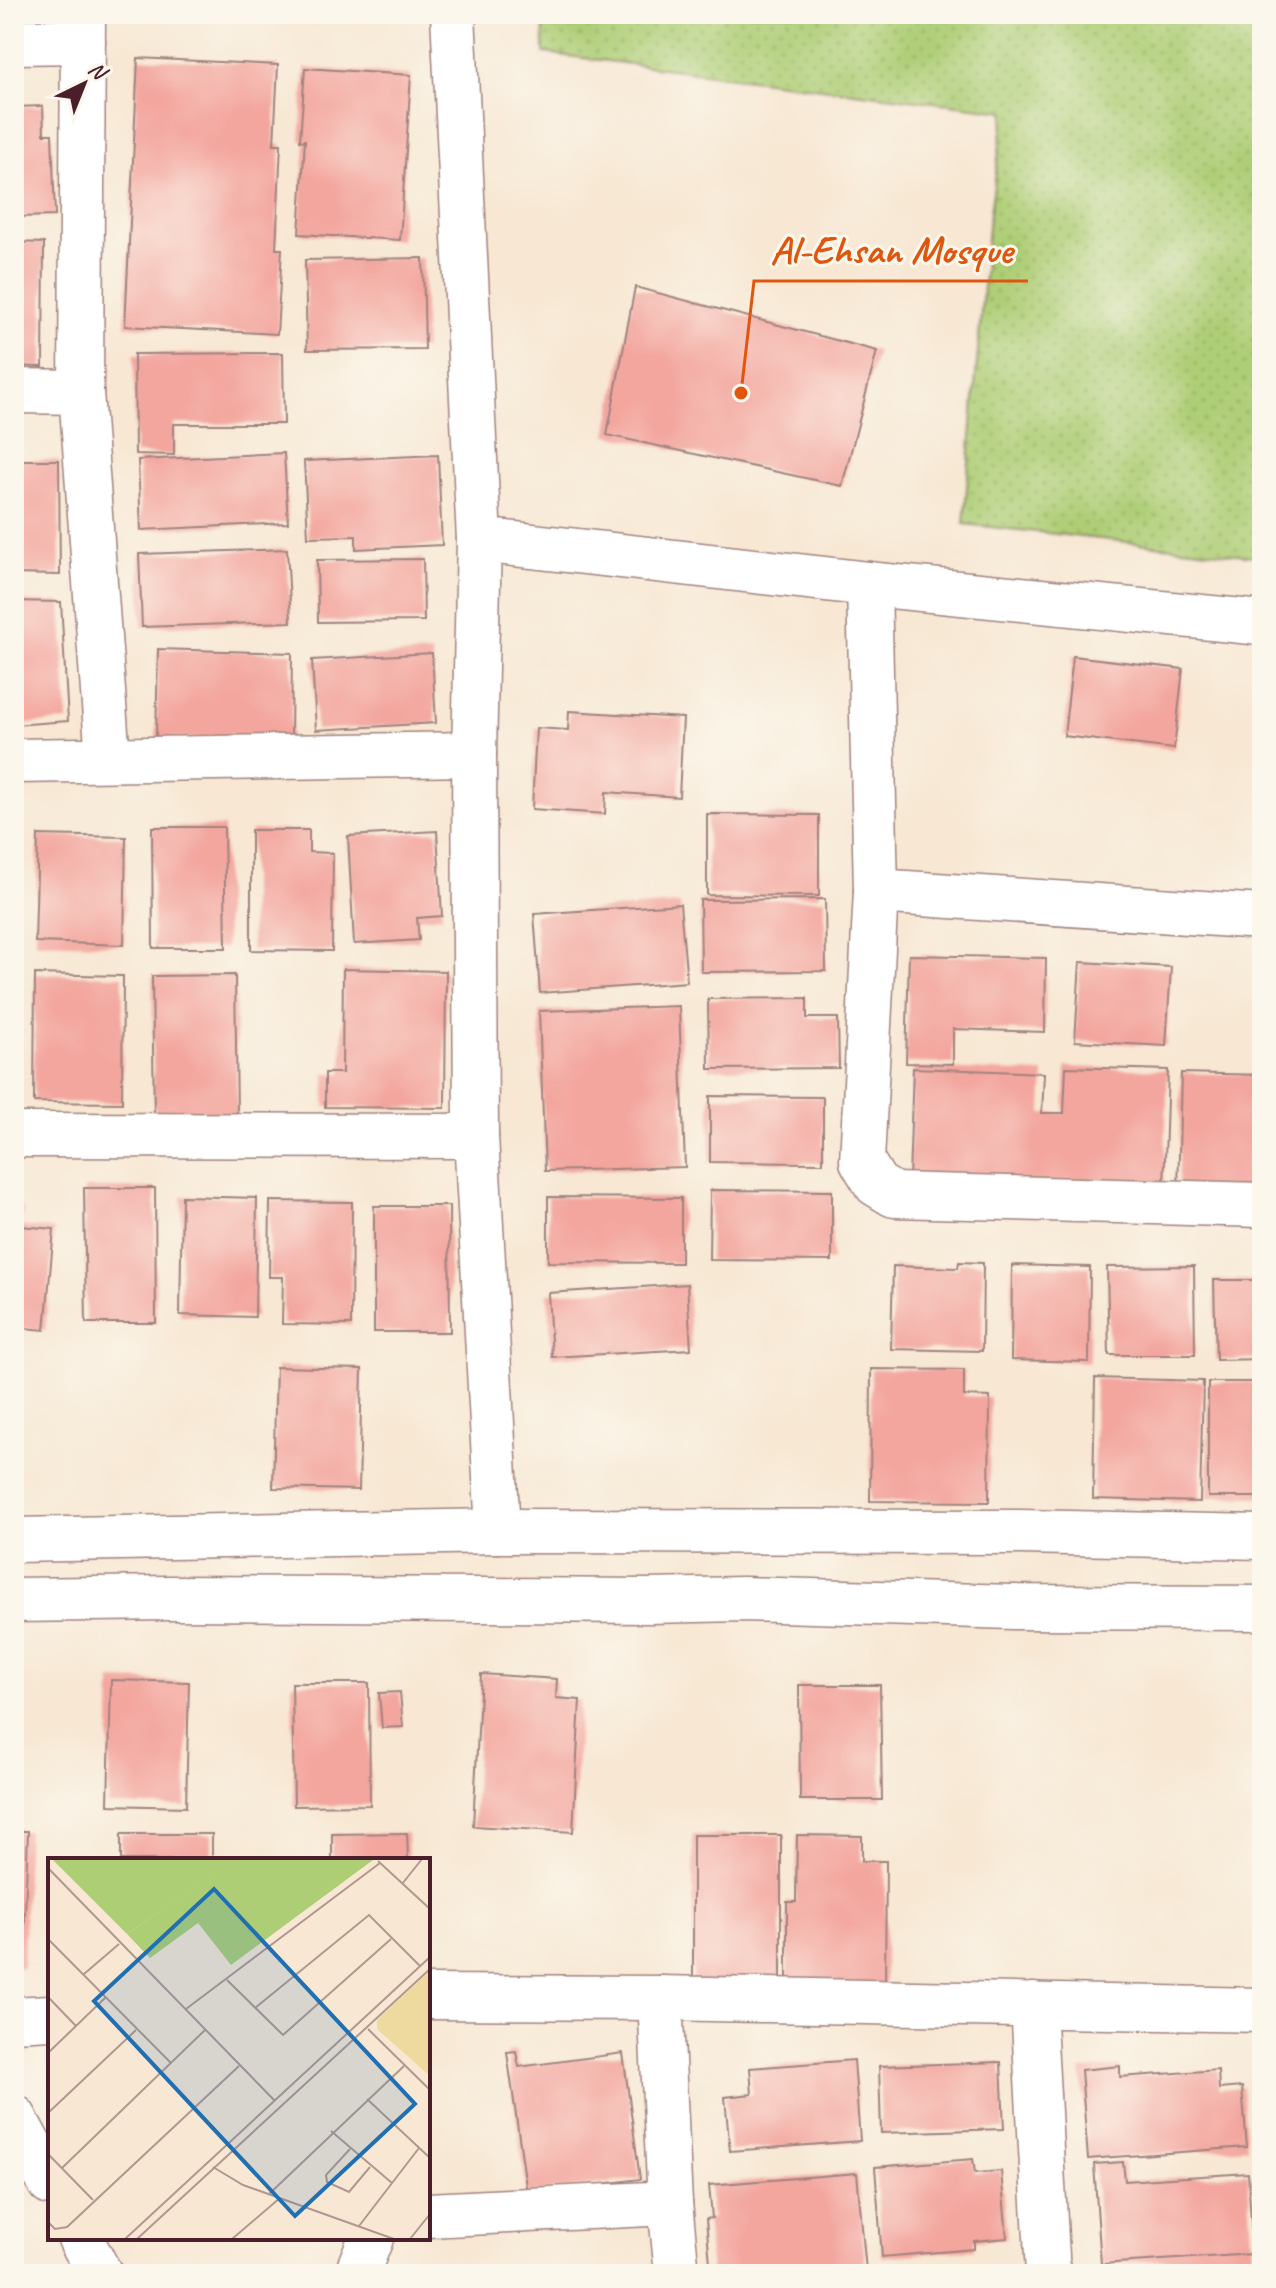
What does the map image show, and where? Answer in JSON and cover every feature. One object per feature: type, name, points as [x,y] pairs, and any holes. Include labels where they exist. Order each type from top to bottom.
[{"type":"street","points":[[453,14],[479,540],[474,754],[476,1136],[498,1531]]},
{"type":"street","points":[[14,42],[83,27],[81,392],[108,759]]},
{"type":"street","points":[[14,391],[81,392]]},
{"type":"street","points":[[479,540],[869,584],[1262,623]]},
{"type":"street","points":[[869,584],[876,891],[862,1161],[876,1184],[894,1195],[1262,1205]]},
{"type":"street","points":[[14,761],[474,754]]},
{"type":"street","points":[[876,891],[1262,917]]},
{"type":"street","points":[[14,1135],[476,1136]]},
{"type":"street","points":[[14,1540],[498,1531],[1004,1532],[1262,1537]]},
{"type":"street","points":[[14,1600],[743,1599],[1013,1607],[1262,1608]]},
{"type":"street","points":[[430,1997],[660,1998],[1262,2010]]},
{"type":"street","points":[[660,1998],[670,2203],[677,2274]]},
{"type":"street","points":[[1033,2005],[1048,2274]]},
{"type":"street","points":[[14,2019],[48,2017]]},
{"type":"street","points":[[14,2117],[48,2179]]},
{"type":"street","points":[[430,2215],[670,2203]]},
{"type":"street","points":[[81,2240],[100,2274]]},
{"type":"street","points":[[361,2274],[359,2268],[370,2240]]},
{"type":"green space","points":[[543,14],[1262,14],[1262,557],[964,524],[988,226],[1005,111],[544,53]]},
{"type":"building","points":[[138,58],[278,65],[274,144],[281,144],[276,249],[282,249],[277,334],[125,326]]},
{"type":"building","points":[[305,68],[411,75],[400,240],[299,234],[305,140],[300,141]]},
{"type":"building","points":[[43,106],[44,134],[52,134],[55,216],[14,217],[14,107]]},
{"type":"building","points":[[14,242],[44,243],[43,367],[14,366]]},
{"type":"building","points":[[423,258],[425,349],[307,350],[305,260]]},
{"type":"building","points":[[635,287],[877,351],[842,486],[607,435]]},
{"type":"building","points":[[283,353],[284,424],[174,424],[174,455],[135,454],[134,354]]},
{"type":"building","points":[[284,453],[288,523],[141,530],[138,460]]},
{"type":"building","points":[[438,455],[442,545],[356,549],[356,536],[308,537],[304,461]]},
{"type":"building","points":[[14,460],[59,460],[60,575],[14,574]]},
{"type":"building","points":[[287,549],[291,622],[142,627],[139,554]]},
{"type":"building","points":[[423,559],[424,621],[318,622],[317,560]]},
{"type":"building","points":[[14,601],[61,602],[68,721],[14,725]]},
{"type":"building","points":[[158,649],[292,653],[291,740],[156,738]]},
{"type":"building","points":[[432,653],[436,723],[316,730],[312,660]]},
{"type":"building","points":[[1073,656],[1183,669],[1174,749],[1064,736]]},
{"type":"building","points":[[569,711],[683,718],[679,797],[606,792],[605,814],[532,809],[536,728],[568,730]]},
{"type":"building","points":[[707,814],[819,815],[819,896],[707,895]]},
{"type":"building","points":[[152,827],[224,827],[226,948],[153,948]]},
{"type":"building","points":[[251,830],[309,830],[309,852],[333,853],[332,951],[251,950]]},
{"type":"building","points":[[437,831],[442,916],[417,918],[419,940],[354,944],[348,836]]},
{"type":"building","points":[[38,835],[126,837],[124,945],[35,942]]},
{"type":"building","points":[[14,837],[17,837],[17,948],[14,948]]},
{"type":"building","points":[[825,899],[826,971],[701,972],[700,900]]},
{"type":"building","points":[[680,904],[687,982],[540,993],[534,914]]},
{"type":"building","points":[[909,955],[1046,958],[1045,1032],[953,1029],[953,1064],[906,1063]]},
{"type":"building","points":[[1080,962],[1171,967],[1166,1046],[1075,1041]]},
{"type":"building","points":[[343,969],[446,971],[445,1108],[325,1107],[325,1073],[342,1073]]},
{"type":"building","points":[[35,974],[123,976],[122,1103],[34,1102]]},
{"type":"building","points":[[235,975],[237,1115],[154,1116],[152,976]]},
{"type":"building","points":[[807,998],[807,1018],[838,1018],[839,1068],[709,1069],[708,999]]},
{"type":"building","points":[[679,1006],[685,1167],[545,1171],[539,1011]]},
{"type":"building","points":[[1066,1067],[1168,1070],[1164,1188],[909,1179],[913,1068],[1044,1073],[1042,1113],[1064,1113]]},
{"type":"building","points":[[1181,1073],[1262,1075],[1262,1196],[1178,1193]]},
{"type":"building","points":[[710,1096],[823,1097],[823,1163],[710,1162]]},
{"type":"building","points":[[84,1188],[155,1188],[156,1323],[86,1323]]},
{"type":"building","points":[[710,1190],[832,1191],[832,1261],[709,1260]]},
{"type":"building","points":[[182,1196],[257,1198],[255,1317],[180,1315]]},
{"type":"building","points":[[548,1197],[681,1198],[681,1263],[548,1262]]},
{"type":"building","points":[[270,1201],[352,1202],[351,1325],[282,1324],[283,1277],[269,1277]]},
{"type":"building","points":[[374,1206],[449,1206],[450,1332],[374,1332]]},
{"type":"building","points":[[14,1208],[23,1208],[21,1226],[54,1229],[45,1330],[14,1327]]},
{"type":"building","points":[[959,1262],[983,1263],[982,1351],[891,1349],[893,1266],[958,1268]]},
{"type":"building","points":[[1012,1265],[1090,1267],[1089,1362],[1011,1360]]},
{"type":"building","points":[[1194,1266],[1195,1355],[1109,1355],[1107,1267]]},
{"type":"building","points":[[1214,1280],[1262,1280],[1262,1359],[1216,1360]]},
{"type":"building","points":[[687,1284],[691,1349],[552,1357],[548,1293]]},
{"type":"building","points":[[276,1367],[362,1369],[359,1490],[273,1488]]},
{"type":"building","points":[[871,1369],[964,1370],[964,1396],[990,1397],[989,1502],[870,1501]]},
{"type":"building","points":[[1095,1378],[1203,1381],[1200,1502],[1093,1499]]},
{"type":"building","points":[[1208,1382],[1262,1382],[1262,1497],[1208,1497]]},
{"type":"building","points":[[481,1674],[557,1679],[556,1698],[580,1700],[573,1832],[473,1826]]},
{"type":"building","points":[[111,1680],[189,1682],[186,1807],[108,1805]]},
{"type":"building","points":[[292,1683],[369,1683],[370,1805],[294,1806]]},
{"type":"building","points":[[799,1685],[880,1685],[882,1800],[800,1800]]},
{"type":"building","points":[[400,1692],[403,1727],[382,1728],[379,1693]]},
{"type":"building","points":[[14,1831],[28,1831],[23,1968],[14,1967]]},
{"type":"building","points":[[407,1833],[408,1858],[332,1858],[332,1834]]},
{"type":"building","points":[[121,1834],[212,1834],[212,1858],[121,1858]]},
{"type":"building","points":[[693,1835],[781,1835],[781,1983],[693,1982]]},
{"type":"building","points":[[797,1835],[862,1836],[862,1861],[886,1861],[885,1987],[787,1985],[787,1902],[796,1902]]},
{"type":"building","points":[[516,2051],[519,2067],[623,2053],[640,2179],[527,2194],[507,2052]]},
{"type":"building","points":[[854,2060],[860,2141],[730,2151],[725,2097],[752,2094],[750,2068]]},
{"type":"building","points":[[1001,2062],[1004,2129],[881,2133],[879,2066]]},
{"type":"building","points":[[1120,2066],[1120,2077],[1218,2070],[1219,2089],[1242,2087],[1247,2147],[1088,2159],[1081,2070]]},
{"type":"building","points":[[973,2159],[975,2173],[1001,2171],[1007,2238],[974,2241],[974,2249],[882,2257],[875,2167]]},
{"type":"building","points":[[1123,2162],[1125,2181],[1248,2173],[1253,2254],[1101,2264],[1094,2164]]},
{"type":"building","points":[[857,2173],[866,2271],[711,2274],[706,2219],[712,2218],[709,2185]]},
{"type":"place","name":"Al-Ehsan Mosque","points":[[741,393]]}]
